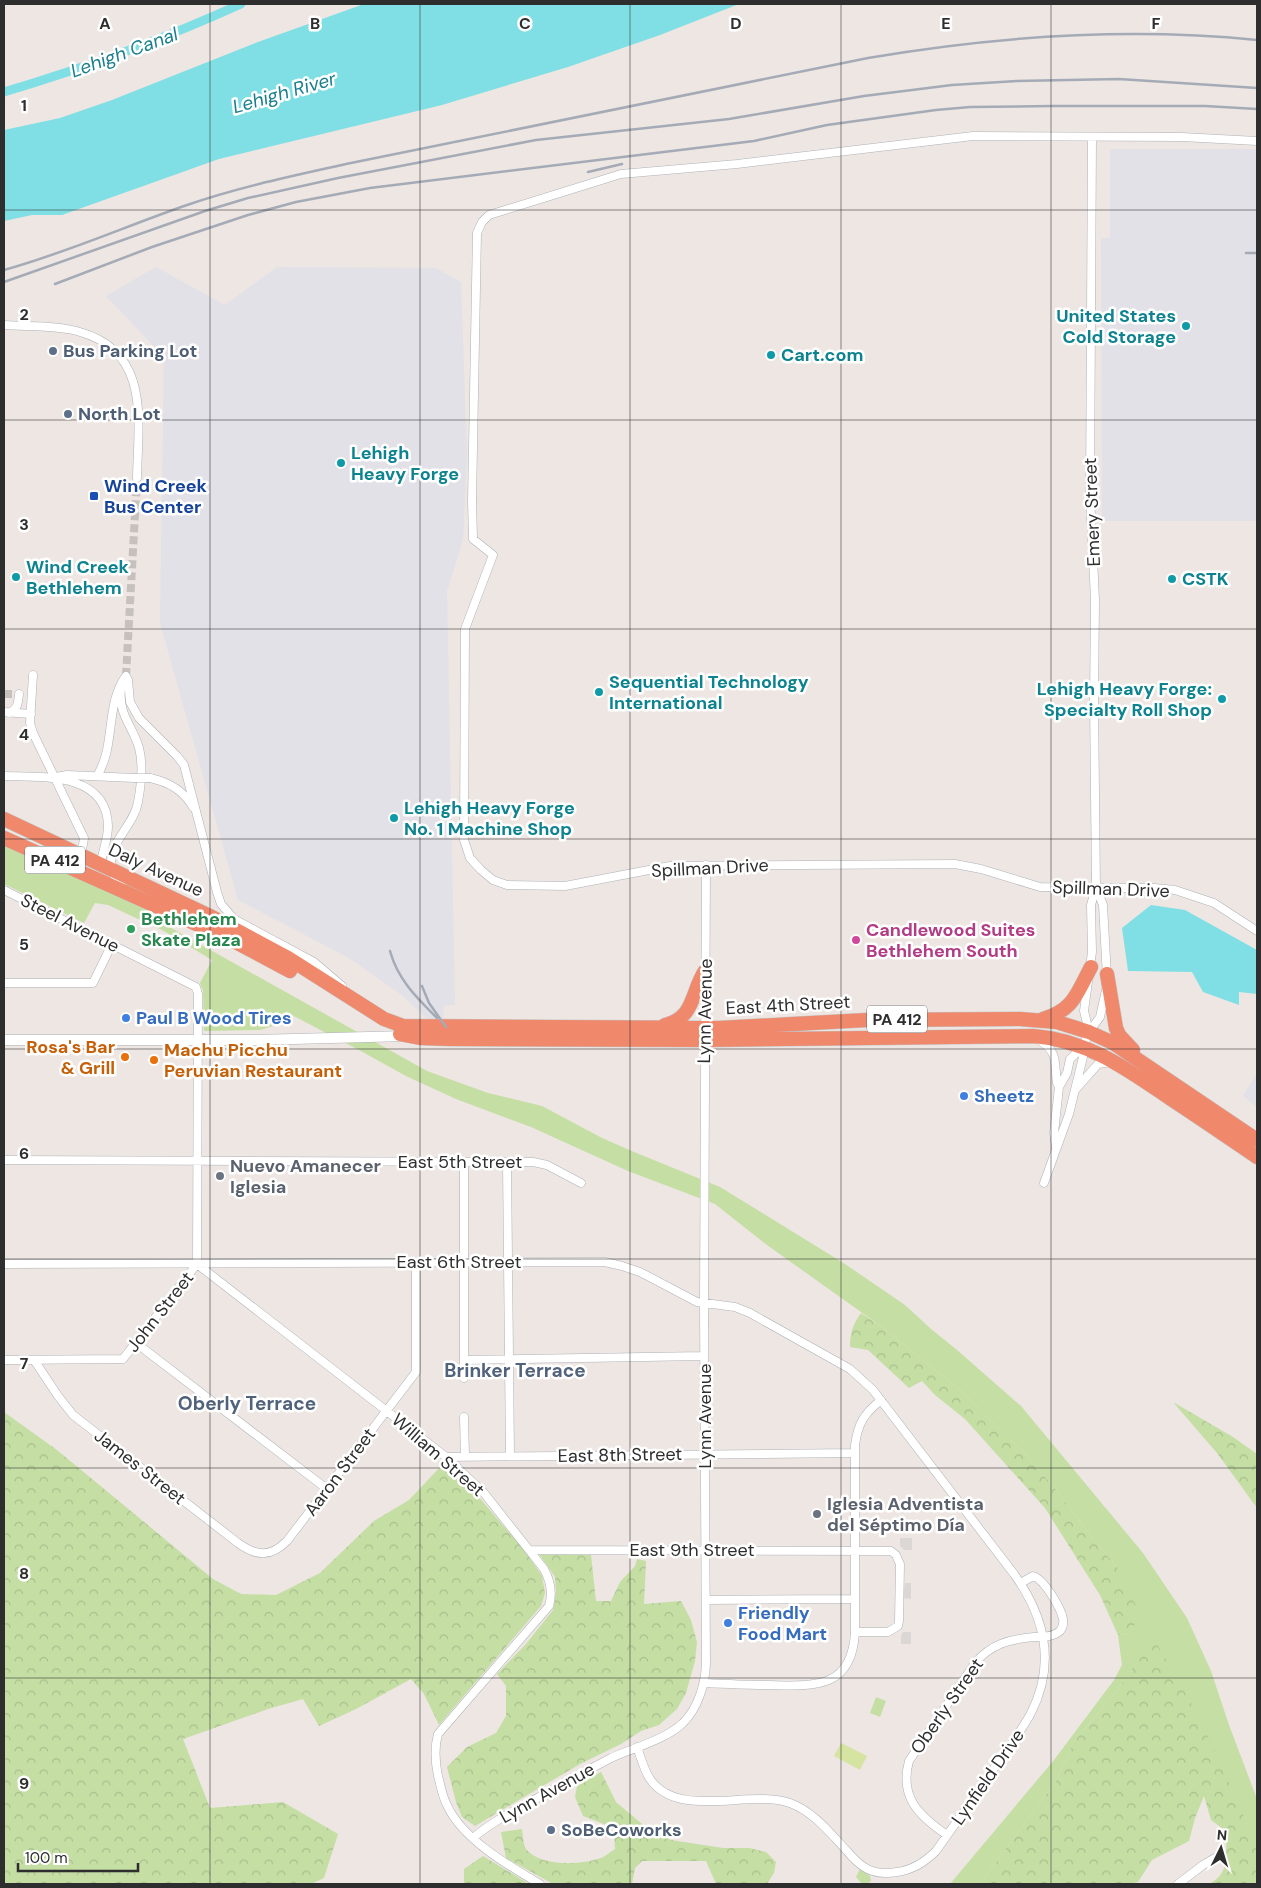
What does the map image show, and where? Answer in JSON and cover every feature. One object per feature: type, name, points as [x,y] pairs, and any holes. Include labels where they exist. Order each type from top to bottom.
[{"type":"highway","name":"Daly Avenue","points":[[4,819],[183,902],[288,958],[393,1024],[408,1027],[415,1032]]},
{"type":"highway","name":"Daly Avenue","points":[[4,838],[256,952],[382,1028],[396,1033],[415,1032]]},
{"type":"highway","points":[[1041,1020],[1055,1016],[1068,1008],[1091,967]]},
{"type":"highway","points":[[653,1028],[676,1022],[683,1016],[688,1010],[699,981],[705,971]]},
{"type":"highway","points":[[1108,974],[1116,1028],[1123,1040],[1149,1066]]},
{"type":"highway","name":"East 4th Street","points":[[415,1032],[422,1038],[454,1034],[653,1028],[704,1034],[877,1020],[1041,1020],[1057,1022],[1089,1032],[1113,1043],[1257,1140]]},
{"type":"highway","name":"East 4th Street","points":[[415,1032],[438,1028],[472,1039],[704,1034],[1033,1036],[1082,1046],[1118,1063],[1257,1157]]},
{"type":"main road","name":"East 4th Street","points":[[4,1040],[370,1038],[415,1032]]},
{"type":"street","name":"Spillman Drive","points":[[1092,137],[972,136],[738,164],[621,174],[489,215],[482,222],[478,233],[472,502],[473,539],[494,555],[465,629],[464,840],[470,858],[493,880],[507,885],[565,886],[670,866],[955,864],[981,868],[1040,887],[1175,890],[1219,906],[1257,931]]},
{"type":"street","points":[[1092,137],[1182,137],[1257,141]]},
{"type":"street","name":"Emery Street","points":[[1089,1032],[1084,1011],[1091,967],[1091,905],[1096,887],[1095,600],[1090,495],[1092,137]]},
{"type":"street","points":[[4,325],[79,332],[104,343],[116,352],[128,369],[137,393],[137,478]]},
{"type":"street","points":[[17,694],[26,688],[33,678],[30,723],[33,733],[83,834],[83,844],[77,858],[69,861],[57,861]]},
{"type":"street","points":[[97,776],[105,757],[117,692],[125,680]]},
{"type":"street","points":[[125,680],[130,702],[139,718],[184,765],[217,892],[222,904],[230,915],[322,968],[364,1006]]},
{"type":"street","points":[[125,680],[121,692],[122,710],[138,744],[141,762],[137,806],[116,845],[112,859],[118,882],[130,894]]},
{"type":"street","points":[[17,694],[32,695]]},
{"type":"street","points":[[6,713],[14,711],[17,707],[17,694]]},
{"type":"street","points":[[6,713],[31,714]]},
{"type":"street","points":[[54,778],[67,775],[97,776],[150,778],[167,782],[183,794],[194,808],[197,818]]},
{"type":"street","points":[[4,776],[54,778],[84,785],[96,795],[104,806],[107,816],[108,829],[100,865],[100,874],[106,884]]},
{"type":"street","name":"Lynn Avenue","points":[[473,1838],[494,1822],[541,1796],[612,1758],[670,1731],[682,1723],[694,1708],[704,1683],[706,1664],[704,1034],[706,865]]},
{"type":"street","name":"Emery Street","points":[[1056,1147],[1054,1133],[1059,1087],[1067,1073],[1070,1060],[1082,1046],[1100,1016],[1108,974],[1103,905],[1096,887]]},
{"type":"street","name":"Steel Avenue","points":[[4,890],[196,987],[198,994],[198,1039]]},
{"type":"street","points":[[4,983],[93,983],[112,944]]},
{"type":"street","points":[[1033,1036],[1045,1044],[1054,1056],[1059,1087]]},
{"type":"street","points":[[197,1264],[198,1039]]},
{"type":"street","name":"Emery Street","points":[[1044,1183],[1056,1147],[1062,1136],[1083,1057],[1082,1046]]},
{"type":"street","points":[[1074,1090],[1098,1064],[1118,1063]]},
{"type":"street","name":"East 5th Street","points":[[4,1160],[507,1162],[544,1164],[581,1182]]},
{"type":"street","points":[[464,1162],[464,1378]]},
{"type":"street","points":[[507,1162],[510,1456]]},
{"type":"street","name":"East 6th Street","points":[[4,1264],[463,1262],[596,1262],[614,1264],[640,1272],[694,1301],[704,1304],[730,1306],[750,1313],[850,1370],[864,1380],[879,1398]]},
{"type":"street","name":"Aaron Street","points":[[264,1554],[273,1552],[282,1546],[416,1372],[416,1263]]},
{"type":"street","name":"John Street","points":[[34,1360],[123,1359],[197,1264]]},
{"type":"street","name":"William Street","points":[[197,1264],[446,1457],[484,1493],[544,1569],[550,1584],[550,1606],[438,1734],[435,1758],[444,1800],[456,1820],[473,1838],[496,1857],[540,1884]]},
{"type":"street","points":[[136,1343],[327,1489]]},
{"type":"street","points":[[464,1360],[704,1356]]},
{"type":"street","points":[[4,1360],[34,1360]]},
{"type":"street","name":"James Street","points":[[34,1360],[67,1409],[80,1421],[238,1543],[250,1551],[264,1554]]},
{"type":"street","points":[[704,1683],[809,1686],[820,1684],[834,1677],[844,1667],[853,1648],[855,1632],[854,1453],[857,1433],[863,1418],[879,1398]]},
{"type":"street","name":"Lynfield Drive","points":[[638,1747],[649,1778],[657,1788],[667,1795],[684,1800],[766,1799],[789,1803],[816,1818],[860,1864],[875,1872],[894,1873],[917,1866],[936,1851],[1030,1715],[1043,1678],[1045,1653],[1036,1612],[1021,1584],[879,1398]]},
{"type":"street","points":[[464,1417],[465,1457]]},
{"type":"street","name":"East 8th Street","points":[[446,1457],[854,1453]]},
{"type":"street","name":"East 9th Street","points":[[530,1550],[891,1551],[896,1555],[900,1564],[898,1626],[888,1632],[855,1632]]},
{"type":"street","points":[[1021,1584],[1033,1576],[1039,1578],[1044,1583],[1062,1614],[1063,1622],[1060,1631],[1054,1635],[1043,1637]]},
{"type":"street","points":[[706,1600],[855,1599]]},
{"type":"street","name":"Oberly Street","points":[[947,1835],[923,1817],[910,1797],[906,1775],[911,1756],[941,1716],[974,1663],[984,1652],[995,1645],[1007,1641],[1043,1637]]},
{"type":"street","points":[[1178,1884],[1203,1865],[1222,1854]]},
{"type":"shaded area","points":[[1110,149],[1257,149],[1257,521],[1102,521],[1101,238],[1110,238]]},
{"type":"shaded area","points":[[156,267],[225,305],[277,267],[436,268],[461,282],[467,456],[463,540],[447,591],[455,1005],[444,1006],[443,1019],[426,1018],[403,996],[349,958],[238,900],[160,623],[164,357],[106,296]]},
{"type":"shaded area","points":[[1257,1073],[1257,1107],[1243,1096]]},
{"type":"shaded area","points":[[900,1538],[912,1538],[912,1550],[904,1550],[900,1546]]},
{"type":"shaded area","points":[[905,1583],[911,1583],[911,1599],[903,1598]]},
{"type":"shaded area","points":[[903,1632],[911,1632],[911,1644],[901,1644]]},
{"type":"green space","points":[[4,844],[152,912],[155,919],[427,1071],[488,1093],[542,1106],[602,1138],[720,1187],[845,1264],[905,1305],[1021,1406],[1143,1553],[1187,1618],[1211,1671],[1257,1799],[1257,1884],[1209,1884],[1219,1878],[1224,1870],[1226,1849],[1252,1838],[1154,1640],[1115,1693],[1074,1741],[1056,1781],[980,1884],[950,1884],[1054,1760],[1114,1680],[1122,1665],[1118,1635],[1130,1634],[1117,1567],[1025,1454],[960,1390],[882,1327],[767,1245],[715,1204],[628,1171],[531,1127],[456,1099],[406,1076],[286,1012],[273,1026],[260,1030],[204,1031],[203,990],[200,983],[212,960],[162,930],[108,905],[95,903],[84,923],[4,884]]},
{"type":"green space","points":[[861,1313],[882,1327],[960,1390],[1025,1454],[1057,1491],[1117,1567],[1140,1614],[1130,1634],[1118,1635],[1100,1595],[1045,1508],[965,1419],[935,1395],[922,1381],[909,1388],[868,1350],[850,1347],[852,1329]]},
{"type":"green space","points":[[1173,1402],[1233,1437],[1257,1454],[1257,1508],[1217,1453]]},
{"type":"green space","points":[[4,1412],[57,1450],[213,1579],[241,1594],[276,1595],[320,1573],[374,1521],[409,1500],[444,1463],[477,1495],[525,1551],[542,1576],[545,1593],[541,1606],[439,1725],[424,1694],[411,1679],[356,1709],[319,1726],[303,1699],[268,1709],[183,1739],[210,1808],[283,1802],[338,1834],[324,1878],[311,1884],[4,1884]]},
{"type":"green space","points":[[539,1554],[591,1555],[596,1601],[611,1601],[620,1582],[635,1566],[637,1559],[646,1561],[644,1604],[681,1601],[691,1620],[697,1642],[695,1661],[686,1693],[677,1709],[659,1725],[641,1731],[621,1744],[580,1764],[475,1826],[462,1817],[447,1767],[467,1747],[496,1733],[506,1716],[506,1686],[497,1674],[526,1644],[553,1610],[556,1592],[555,1577]]},
{"type":"green space","points":[[1154,1639],[1190,1701],[1214,1749],[1255,1842],[1257,1849],[1257,1884],[1209,1884],[1221,1874],[1224,1868],[1226,1861],[1226,1831],[1211,1820],[1204,1796],[1195,1818],[1189,1841],[1152,1860],[1138,1882],[1129,1884],[980,1884],[1056,1781],[1074,1741],[1115,1693]]},
{"type":"green space","points":[[876,1697],[886,1701],[880,1717],[870,1713]]},
{"type":"green space","points":[[841,1743],[867,1756],[860,1770],[834,1756]]},
{"type":"green space","points":[[601,1772],[616,1802],[642,1824],[671,1840],[723,1848],[749,1848],[766,1852],[776,1862],[774,1873],[767,1884],[716,1884],[706,1861],[642,1861],[635,1868],[632,1884],[553,1884],[506,1858],[501,1832],[522,1829],[526,1849],[532,1855],[551,1862],[572,1863],[593,1860],[603,1857],[615,1849],[614,1828],[583,1816],[575,1797],[577,1786]]},
{"type":"green space","points":[[483,1856],[529,1884],[464,1884],[464,1869]]},
{"type":"green space","points":[[860,1869],[870,1876],[871,1881],[867,1884],[862,1884],[856,1877]]},
{"type":"water","name":"Lehigh River","points":[[364,4],[739,4],[660,35],[568,67],[442,105],[219,159],[62,215],[32,215],[4,221],[4,130],[60,118],[112,100],[258,42]]},
{"type":"water","points":[[1151,905],[1185,910],[1257,950],[1257,994],[1239,992],[1239,1005],[1203,992],[1192,972],[1128,971],[1122,928]]},
{"type":"waterway","name":"Lehigh Canal","points":[[4,92],[124,52],[241,4]]},
{"type":"tunnel","points":[[126,676],[137,478]]},
{"type":"tunnel","points":[[4,694],[15,694]]},
{"type":"railway","points":[[4,270],[73,248],[187,205],[266,182],[868,58],[965,44],[1062,36],[1160,34],[1257,40]]},
{"type":"railway","points":[[4,282],[205,211],[248,198],[338,178],[536,140],[729,119],[864,96],[952,85],[1017,81],[1119,79],[1257,88]]},
{"type":"railway","points":[[55,284],[152,247],[248,215],[296,202],[370,188],[754,141],[827,125],[936,110],[970,107],[1053,106],[1205,106],[1257,109]]},
{"type":"railway","points":[[588,172],[622,164]]},
{"type":"railway","points":[[1246,253],[1257,253]]},
{"type":"railway","points":[[390,951],[403,980],[415,996],[437,1018]]},
{"type":"railway","points":[[422,986],[429,1003],[446,1027]]},
{"type":"place","name":"United States Cold Storage","points":[[1186,326]]},
{"type":"place","name":"Bus Parking Lot","points":[[53,351]]},
{"type":"place","name":"Cart.com","points":[[771,355]]},
{"type":"place","name":"North Lot","points":[[68,414]]},
{"type":"place","name":"Lehigh Heavy Forge","points":[[341,463]]},
{"type":"place","name":"Wind Creek Bus Center","points":[[94,496]]},
{"type":"place","name":"Wind Creek Bethlehem","points":[[16,577]]},
{"type":"place","name":"CSTK","points":[[1172,579]]},
{"type":"place","name":"Sequential Technology International","points":[[599,692]]},
{"type":"place","name":"Lehigh Heavy Forge: Specialty Roll Shop","points":[[1222,699]]},
{"type":"place","name":"Lehigh Heavy Forge No. 1 Machine Shop","points":[[394,818]]},
{"type":"place","name":"Bethlehem Skate Plaza","points":[[131,929]]},
{"type":"place","name":"Candlewood Suites Bethlehem South","points":[[856,940]]},
{"type":"place","name":"Paul B Wood Tires","points":[[126,1018]]},
{"type":"place","name":"Rosa's Bar & Grill","points":[[125,1057]]},
{"type":"place","name":"Machu Picchu Peruvian Restaurant","points":[[154,1060]]},
{"type":"place","name":"Sheetz","points":[[964,1096]]},
{"type":"place","name":"Nuevo Amanecer Iglesia","points":[[220,1176]]},
{"type":"place","name":"Iglesia Adventista del Séptimo Día","points":[[817,1514]]},
{"type":"place","name":"Friendly Food Mart","points":[[728,1623]]},
{"type":"place","name":"SoBeCoworks","points":[[551,1830]]},
{"type":"district","name":"Brinker Terrace","points":[[515,1370]]},
{"type":"district","name":"Oberly Terrace","points":[[247,1403]]}]
